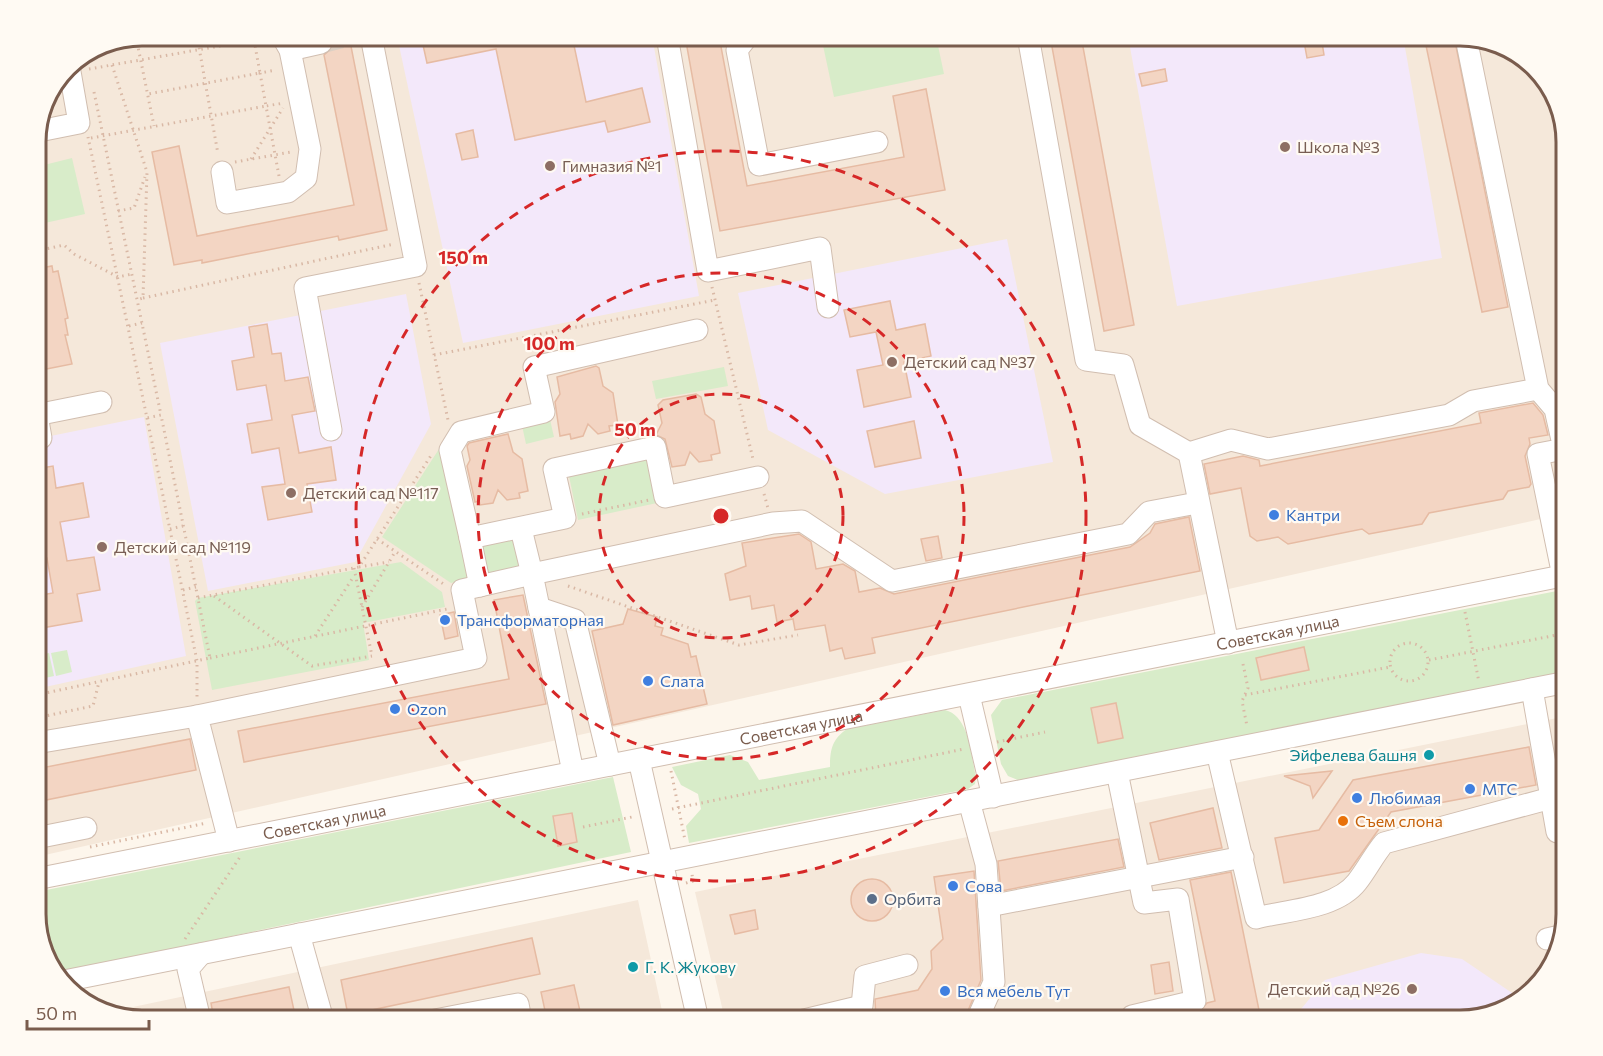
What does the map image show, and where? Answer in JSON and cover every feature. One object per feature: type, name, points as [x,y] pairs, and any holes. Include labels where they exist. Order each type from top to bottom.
[{"type":"street","points":[[221,169],[227,203],[288,192],[306,178],[310,149],[289,51],[309,46]]},
{"type":"street","points":[[330,430],[305,288],[416,266],[373,46]]},
{"type":"street","points":[[669,46],[708,271],[820,248],[828,307]]},
{"type":"street","points":[[740,46],[737,50],[759,165],[877,142]]},
{"type":"street","points":[[1030,46],[1086,360],[1123,365],[1140,424],[1189,453],[1231,440],[1269,449],[1449,415],[1473,401],[1538,389]]},
{"type":"street","points":[[1468,47],[1538,389],[1556,409]]},
{"type":"street","points":[[48,129],[79,123],[79,70]]},
{"type":"street","points":[[47,741],[197,716],[476,658],[470,597],[470,538],[450,450],[461,432],[544,412],[534,368],[697,330]]},
{"type":"street","points":[[47,413],[101,402]]},
{"type":"street","points":[[470,538],[565,518],[554,469],[655,447],[665,497],[758,477]]},
{"type":"street","points":[[1556,450],[1538,454],[1556,535]]},
{"type":"street","points":[[1189,453],[1197,503],[1228,643]]},
{"type":"street","points":[[470,597],[532,574],[773,523],[802,520],[892,581],[1128,534],[1149,512],[1197,503]]},
{"type":"street","points":[[521,528],[573,772]]},
{"type":"street","name":"Советская улица","points":[[47,877],[235,848],[573,772],[969,696],[1556,577]]},
{"type":"street","points":[[539,608],[575,620],[610,765]]},
{"type":"street","points":[[72,979],[1556,684]]},
{"type":"street","points":[[1532,689],[1556,797]]},
{"type":"street","points":[[969,696],[993,797]]},
{"type":"street","points":[[197,716],[223,820],[235,848]]},
{"type":"street","points":[[1217,752],[1256,918],[1332,900],[1345,894],[1357,882],[1384,843],[1556,802]]},
{"type":"street","points":[[639,760],[696,1010]]},
{"type":"street","points":[[1117,772],[1144,903],[1178,899],[1196,1001],[1158,1010]]},
{"type":"street","points":[[969,801],[986,864],[994,982],[981,1010]]},
{"type":"street","points":[[47,836],[86,828]]},
{"type":"street","points":[[989,906],[1243,857]]},
{"type":"street","points":[[299,934],[319,1010]]},
{"type":"street","points":[[198,1010],[188,969],[201,954]]},
{"type":"street","points":[[863,1010],[865,976],[907,964]]},
{"type":"street","points":[[487,1010],[518,1004],[520,1010]]},
{"type":"path","points":[[138,46],[154,126]]},
{"type":"path","points":[[200,46],[221,169],[251,159],[310,149]]},
{"type":"path","points":[[84,67],[89,69],[218,46]]},
{"type":"path","points":[[255,46],[282,192]]},
{"type":"path","points":[[148,94],[260,73],[289,51]]},
{"type":"path","points":[[112,65],[147,172],[143,298]]},
{"type":"path","points":[[94,91],[210,658]]},
{"type":"path","points":[[197,716],[197,661],[89,138],[286,102],[251,159]]},
{"type":"path","points":[[118,211],[134,208],[147,172]]},
{"type":"path","points":[[137,300],[411,240]]},
{"type":"path","points":[[47,248],[63,245],[74,254],[118,278],[132,274]]},
{"type":"path","points":[[416,266],[449,429]]},
{"type":"path","points":[[708,271],[758,477],[773,523]]},
{"type":"path","points":[[434,355],[715,300]]},
{"type":"path","points":[[128,326],[142,323]]},
{"type":"path","points":[[147,418],[161,415]]},
{"type":"path","points":[[359,567],[437,447]]},
{"type":"path","points":[[565,518],[665,497]]},
{"type":"path","points":[[170,529],[183,526]]},
{"type":"path","points":[[377,539],[470,597]]},
{"type":"path","points":[[362,608],[396,552]]},
{"type":"path","points":[[198,598],[389,562]]},
{"type":"path","points":[[354,568],[376,678]]},
{"type":"path","points":[[314,637],[355,574]]},
{"type":"path","points":[[565,585],[739,645],[798,635]]},
{"type":"path","points":[[182,590],[196,587]]},
{"type":"path","points":[[214,595],[312,666],[372,656]]},
{"type":"path","points":[[47,693],[366,626],[470,597]]},
{"type":"path","points":[[1464,610],[1481,687]]},
{"type":"path","points":[[1429,660],[1556,635]]},
{"type":"path","points":[[1401,644],[1419,645],[1429,660],[1424,675],[1408,682],[1394,675],[1390,667],[1390,658],[1401,644]]},
{"type":"path","points":[[1243,664],[1248,688],[1242,701],[1247,726]]},
{"type":"path","points":[[1245,695],[1390,667]]},
{"type":"path","points":[[47,716],[93,706],[99,682]]},
{"type":"path","points":[[672,809],[1044,732]]},
{"type":"path","points":[[671,771],[685,842]]},
{"type":"path","points":[[583,827],[632,817]]},
{"type":"path","points":[[80,849],[223,820]]},
{"type":"path","points":[[183,942],[235,848]]},
{"type":"path","points":[[681,884],[693,881],[690,867]]},
{"type":"shaded area","points":[[143,46],[1460,46],[1485,50],[1503,56],[1514,63],[1537,84],[1549,106],[1556,130],[1556,515],[47,855],[47,137],[50,118],[56,100],[79,70],[95,59],[112,52]]},
{"type":"shaded area","name":"Гимназия №1","points":[[399,46],[654,46],[699,296],[463,343]]},
{"type":"shaded area","name":"Школа №3","points":[[1130,46],[1405,46],[1442,258],[1177,306]]},
{"type":"shaded area","name":"Детский сад №37","points":[[1007,239],[1053,462],[885,494],[768,430],[738,293]]},
{"type":"shaded area","name":"Детский сад №117","points":[[406,294],[431,424],[355,562],[208,591],[160,343]]},
{"type":"shaded area","name":"Детский сад №119","points":[[144,417],[186,656],[47,687],[47,437]]},
{"type":"shaded area","points":[[1556,718],[1556,926],[1553,938],[1540,967],[1524,986],[1497,1002],[1473,1009],[723,1010],[695,892]]},
{"type":"shaded area","points":[[638,900],[662,1010],[143,1010],[127,1008]]},
{"type":"shaded area","name":"Детский сад №26","points":[[1421,953],[1462,959],[1513,994],[1497,1002],[1473,1009],[1300,1010],[1325,980]]},
{"type":"green space","points":[[823,46],[938,46],[944,74],[834,97]]},
{"type":"green space","points":[[72,158],[85,214],[47,223],[47,164]]},
{"type":"green space","points":[[724,367],[728,386],[656,399],[652,381]]},
{"type":"green space","points":[[549,415],[554,437],[526,444],[521,421]]},
{"type":"green space","points":[[439,449],[453,471],[468,579],[451,583],[382,537]]},
{"type":"green space","points":[[648,459],[657,503],[578,520],[569,476]]},
{"type":"green space","points":[[525,532],[532,565],[484,576],[477,543]]},
{"type":"green space","points":[[401,562],[442,592],[445,607],[363,623],[369,660],[212,690],[195,601],[198,598]]},
{"type":"green space","points":[[1556,591],[1556,675],[1018,780],[1008,776],[1001,764],[991,715],[1002,700]]},
{"type":"green space","points":[[67,650],[72,672],[56,676],[51,653]]},
{"type":"green space","points":[[47,653],[49,653],[54,676],[47,678]]},
{"type":"green space","points":[[945,710],[960,720],[968,738],[976,777],[975,784],[968,789],[689,843],[686,826],[701,809],[698,794],[681,785],[672,767],[730,755],[748,762],[759,780],[830,767],[833,745],[847,729]]},
{"type":"green space","points":[[613,777],[631,852],[66,971],[59,961],[50,938],[47,919],[47,890]]},
{"type":"building","points":[[351,46],[387,230],[339,240],[338,236],[202,263],[202,260],[174,265],[152,152],[179,146],[197,236],[354,205],[324,55],[333,47]]},
{"type":"building","points":[[423,46],[574,46],[586,102],[642,88],[650,122],[608,132],[605,121],[515,140],[496,49],[427,63]]},
{"type":"building","points":[[687,46],[721,46],[747,186],[904,157],[893,96],[926,89],[945,190],[720,231]]},
{"type":"building","points":[[1052,46],[1083,46],[1134,325],[1104,331]]},
{"type":"building","points":[[1305,46],[1323,46],[1324,55],[1307,58]]},
{"type":"building","points":[[1426,46],[1456,46],[1508,307],[1482,312]]},
{"type":"building","points":[[1165,69],[1167,81],[1142,86],[1139,74]]},
{"type":"building","points":[[473,130],[478,157],[462,160],[456,134]]},
{"type":"building","points":[[52,266],[53,272],[58,271],[68,318],[65,319],[68,335],[65,335],[72,364],[47,369],[47,267]]},
{"type":"building","points":[[890,301],[896,330],[925,324],[931,356],[904,362],[911,397],[864,407],[857,370],[883,365],[876,332],[850,337],[844,310]]},
{"type":"building","points":[[267,324],[272,354],[281,353],[285,381],[308,377],[315,411],[292,415],[299,453],[331,447],[336,480],[307,484],[312,512],[268,520],[262,487],[285,484],[279,448],[252,453],[247,424],[272,420],[266,385],[237,390],[232,361],[254,357],[249,327]]},
{"type":"building","points":[[596,366],[599,368],[603,386],[613,393],[618,425],[609,426],[610,431],[598,434],[588,424],[583,436],[571,439],[570,434],[560,436],[555,402],[560,394],[557,377]]},
{"type":"building","points":[[696,394],[701,397],[705,414],[714,421],[720,453],[711,455],[712,460],[699,462],[690,452],[685,465],[672,467],[665,439],[656,435],[662,423],[658,405],[663,400]]},
{"type":"building","points":[[1533,403],[1543,415],[1548,435],[1529,438],[1530,444],[1525,456],[1531,484],[1529,487],[1508,491],[1503,499],[1429,513],[1422,524],[1369,534],[1362,529],[1288,544],[1278,537],[1257,541],[1250,536],[1241,488],[1210,494],[1204,464],[1243,456],[1259,460],[1260,466],[1481,423],[1479,413]]},
{"type":"building","points":[[914,421],[921,458],[875,467],[867,431]]},
{"type":"building","points":[[508,434],[513,452],[522,459],[528,491],[519,493],[520,498],[507,500],[498,490],[493,503],[480,505],[479,501],[475,502],[467,466],[470,460],[467,446],[469,443]]},
{"type":"building","points":[[53,466],[56,488],[83,483],[89,517],[60,522],[67,561],[94,557],[100,590],[77,594],[82,621],[47,627],[47,594],[53,593],[47,558],[47,467]]},
{"type":"building","points":[[1189,517],[1200,571],[872,638],[875,653],[845,659],[842,648],[830,651],[825,625],[795,630],[793,619],[777,622],[774,605],[752,609],[750,596],[730,600],[725,574],[746,566],[742,543],[799,534],[811,542],[816,569],[843,564],[855,571],[859,592],[880,588],[894,594],[1130,547],[1150,533],[1155,524]]},
{"type":"building","points":[[938,536],[942,558],[926,561],[921,539]]},
{"type":"building","points":[[523,595],[546,704],[244,762],[238,731],[509,679],[494,600]]},
{"type":"building","name":"Слата","points":[[628,609],[657,617],[655,626],[663,628],[661,635],[688,644],[691,657],[696,656],[707,704],[613,725],[592,631],[623,624]]},
{"type":"building","points":[[454,612],[458,636],[445,639],[440,615]]},
{"type":"building","points":[[1304,647],[1309,670],[1261,680],[1256,658]]},
{"type":"building","points":[[1116,703],[1123,738],[1098,743],[1091,708]]},
{"type":"building","points":[[190,739],[196,770],[47,800],[47,767]]},
{"type":"building","points":[[1529,747],[1536,785],[1391,812],[1349,871],[1284,883],[1275,838],[1319,830],[1353,780]]},
{"type":"building","points":[[1332,771],[1313,798],[1310,786],[1284,776]]},
{"type":"building","points":[[1213,808],[1222,848],[1159,860],[1150,823]]},
{"type":"building","points":[[572,813],[577,842],[558,846],[553,816]]},
{"type":"building","points":[[1118,839],[1124,867],[1001,891],[998,861]]},
{"type":"building","points":[[974,871],[981,980],[968,1010],[876,1010],[875,999],[918,990],[932,969],[931,951],[943,939],[934,877]]},
{"type":"building","points":[[1231,872],[1259,1010],[1201,1010],[1207,1003],[1215,1001],[1190,880]]},
{"type":"building","name":"Орбита","points":[[872,879],[880,880],[887,885],[892,892],[892,908],[887,915],[880,920],[872,921],[864,920],[857,915],[852,908],[851,900],[852,892],[857,885],[864,880]]},
{"type":"building","points":[[755,910],[758,929],[735,934],[730,915]]},
{"type":"building","points":[[532,938],[540,974],[371,1010],[347,1010],[341,980]]},
{"type":"building","points":[[1169,962],[1173,991],[1155,994],[1151,965]]},
{"type":"building","points":[[574,985],[580,1010],[545,1010],[541,992]]},
{"type":"building","points":[[289,987],[294,1010],[212,1010],[211,1003]]},
{"type":"place","name":"Школа №3","points":[[1285,147]]},
{"type":"place","name":"Гимназия №1","points":[[550,166]]},
{"type":"place","name":"Детский сад №37","points":[[892,362]]},
{"type":"place","name":"Детский сад №117","points":[[291,493]]},
{"type":"place","name":"Кантри","points":[[1274,515]]},
{"type":"place","name":"Детский сад №119","points":[[102,547]]},
{"type":"place","name":"Трансформаторная","points":[[445,620]]},
{"type":"place","name":"Слата","points":[[648,681]]},
{"type":"place","name":"Ozon","points":[[395,709]]},
{"type":"place","name":"Эйфелева башня","points":[[1429,755]]},
{"type":"place","name":"МТС","points":[[1470,789]]},
{"type":"place","name":"Любимая","points":[[1357,798]]},
{"type":"place","name":"Съем слона","points":[[1343,821]]},
{"type":"place","name":"Сова","points":[[953,886]]},
{"type":"place","name":"Орбита","points":[[872,899]]},
{"type":"place","name":"Г. К. Жукову","points":[[633,967]]},
{"type":"place","name":"Детский сад №26","points":[[1412,989]]},
{"type":"place","name":"Вся мебель Тут","points":[[945,991]]}]
